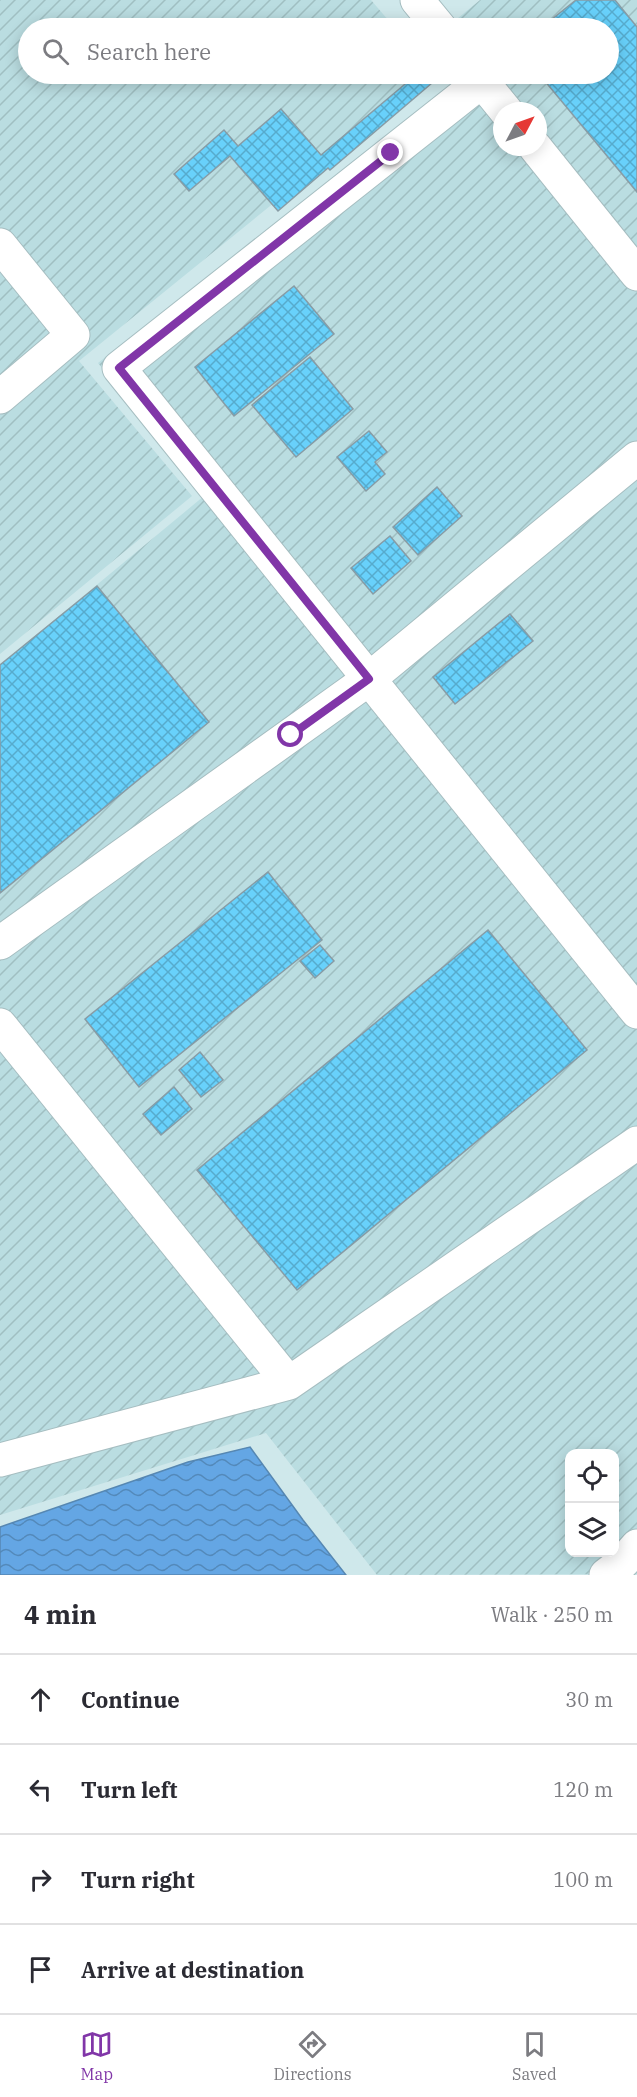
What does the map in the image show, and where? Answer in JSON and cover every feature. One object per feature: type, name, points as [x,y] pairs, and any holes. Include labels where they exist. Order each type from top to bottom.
[{"type":"lane","points":[[417,0],[432,18]]},
{"type":"lane","points":[[470,84],[119,368],[637,1012]]},
{"type":"lane","points":[[485,84],[499,102]]},
{"type":"lane","points":[[542,156],[637,274]]},
{"type":"lane","points":[[0,245],[73,335],[0,397]]},
{"type":"lane","points":[[0,943],[369,679],[637,458]]},
{"type":"lane","points":[[0,1025],[290,1383]]},
{"type":"lane","points":[[0,1460],[290,1383],[637,1143]]},
{"type":"lane","points":[[606,1575],[623,1562],[637,1546]]},
{"type":"shaded area","points":[[0,0],[371,0],[386,18],[18,18],[18,84],[421,84],[79,361],[192,496],[0,654]]},
{"type":"shaded area","points":[[480,0],[637,0],[637,1574],[377,1575],[266,1433],[0,1515],[0,665],[204,496],[98,363],[453,84],[619,84],[619,18],[458,18]]},
{"type":"water","points":[[250,1447],[346,1575],[0,1575],[0,1527],[188,1462]]},
{"type":"building","points":[[576,0],[615,0],[637,27],[637,192],[547,84],[619,84],[619,18],[554,18]]},
{"type":"building","points":[[405,84],[431,84],[278,211],[230,156],[189,191],[174,174],[224,130],[238,146],[281,109],[321,155]]},
{"type":"building","points":[[294,286],[334,334],[234,416],[195,367]]},
{"type":"building","points":[[310,357],[353,409],[296,457],[252,405]]},
{"type":"building","points":[[369,431],[387,452],[375,462],[385,474],[366,491],[337,457]]},
{"type":"building","points":[[437,487],[462,516],[418,555],[393,527]]},
{"type":"building","points":[[390,536],[411,561],[373,594],[351,568]]},
{"type":"building","points":[[97,586],[209,722],[0,893],[0,665]]},
{"type":"building","points":[[510,614],[533,641],[455,704],[433,677]]},
{"type":"building","points":[[268,872],[322,940],[139,1087],[85,1019]]},
{"type":"building","points":[[488,930],[587,1050],[297,1290],[197,1170]]},
{"type":"building","points":[[320,945],[334,961],[315,978],[300,961]]},
{"type":"building","points":[[200,1052],[223,1080],[201,1097],[179,1070]]},
{"type":"building","points":[[174,1087],[192,1109],[161,1135],[143,1114]]},
{"type":"route","points":[[291,735],[369,679],[119,368],[391,153]]}]
